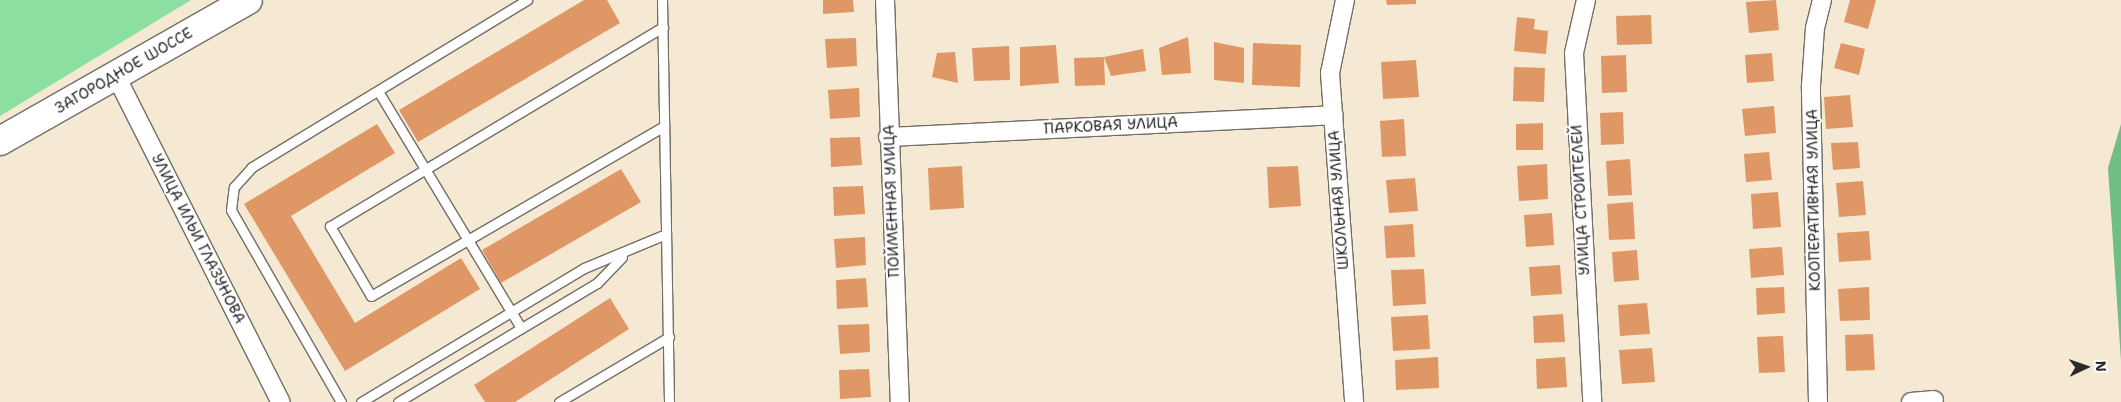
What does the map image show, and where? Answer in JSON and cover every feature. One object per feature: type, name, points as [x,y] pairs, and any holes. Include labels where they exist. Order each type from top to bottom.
[{"type":"highway","name":"ЗАГОРОДНОЕ ШОССЕ","points":[[0,141],[248,0]]},
{"type":"street","name":"ПОЙМЕННАЯ УЛИЦА","points":[[885,0],[888,137],[900,402]]},
{"type":"street","name":"ШКОЛЬНАЯ УЛИЦА","points":[[1345,0],[1330,73],[1354,402]]},
{"type":"street","name":"УЛИЦА СТРОИТЕЛЕЙ","points":[[1586,0],[1574,53],[1592,402]]},
{"type":"street","name":"КООПЕРАТИВНАЯ УЛИЦА","points":[[1818,402],[1811,86],[1815,28],[1822,0]]},
{"type":"street","name":"УЛИЦА ИЛЬИ ГЛАЗУНОВА","points":[[116,76],[281,402]]},
{"type":"street","name":"ПАРКОВАЯ УЛИЦА","points":[[888,137],[1333,115]]},
{"type":"street","points":[[1911,402],[1934,400]]},
{"type":"lane","points":[[341,402],[231,210],[234,187],[252,167],[527,0]]},
{"type":"lane","points":[[662,0],[669,402]]},
{"type":"lane","points":[[663,27],[330,226],[371,296],[664,126]]},
{"type":"lane","points":[[378,91],[521,328]]},
{"type":"lane","points":[[361,402],[584,268],[623,255],[666,234]]},
{"type":"lane","points":[[398,402],[597,283],[623,255]]},
{"type":"lane","points":[[559,402],[669,337]]},
{"type":"green space","points":[[0,0],[191,0],[0,116]]},
{"type":"green space","points":[[2121,124],[2121,361],[2108,168]]},
{"type":"building","points":[[584,0],[607,0],[620,23],[418,142],[399,110]]},
{"type":"building","points":[[823,0],[853,0],[854,12],[823,14]]},
{"type":"building","points":[[1386,0],[1416,0],[1416,4],[1387,5]]},
{"type":"building","points":[[1776,0],[1779,30],[1749,33],[1746,2]]},
{"type":"building","points":[[1850,0],[1876,0],[1868,29],[1844,22]]},
{"type":"building","points":[[1651,15],[1652,44],[1617,45],[1616,16]]},
{"type":"building","points":[[1517,17],[1535,19],[1534,29],[1548,31],[1546,54],[1514,51]]},
{"type":"building","points":[[1188,37],[1191,73],[1162,75],[1159,48]]},
{"type":"building","points":[[856,38],[857,66],[827,68],[825,39]]},
{"type":"building","points":[[1214,42],[1244,48],[1244,83],[1214,80]]},
{"type":"building","points":[[1253,43],[1301,45],[1300,87],[1252,85]]},
{"type":"building","points":[[1841,43],[1865,49],[1859,75],[1834,68]]},
{"type":"building","points":[[1056,45],[1059,83],[1020,86],[1020,47]]},
{"type":"building","points":[[1009,46],[1010,80],[974,81],[972,48]]},
{"type":"building","points":[[1143,49],[1146,71],[1111,76],[1104,57]]},
{"type":"building","points":[[955,52],[958,83],[932,77],[937,53]]},
{"type":"building","points":[[1772,53],[1774,81],[1747,83],[1745,55]]},
{"type":"building","points":[[1626,55],[1627,92],[1602,93],[1601,56]]},
{"type":"building","points":[[1104,57],[1105,85],[1075,86],[1074,58]]},
{"type":"building","points":[[1416,60],[1419,97],[1383,99],[1381,62]]},
{"type":"building","points":[[1514,67],[1545,68],[1544,102],[1513,101]]},
{"type":"building","points":[[859,88],[860,117],[830,119],[828,90]]},
{"type":"building","points":[[1850,95],[1853,127],[1826,129],[1824,97]]},
{"type":"building","points":[[1774,106],[1776,133],[1745,136],[1742,109]]},
{"type":"building","points":[[1623,112],[1624,144],[1601,145],[1600,113]]},
{"type":"building","points":[[1404,119],[1406,156],[1382,157],[1380,121]]},
{"type":"building","points":[[1543,123],[1543,150],[1516,150],[1516,124]]},
{"type":"building","points":[[377,124],[395,153],[291,216],[355,323],[461,258],[480,289],[345,371],[244,204]]},
{"type":"building","points":[[860,137],[862,165],[831,167],[830,138]]},
{"type":"building","points":[[1858,142],[1860,168],[1833,170],[1831,143]]},
{"type":"building","points":[[1769,152],[1772,180],[1746,182],[1744,154]]},
{"type":"building","points":[[1630,159],[1632,195],[1608,196],[1606,161]]},
{"type":"building","points":[[1547,164],[1548,199],[1519,201],[1517,166]]},
{"type":"building","points":[[962,166],[964,208],[930,210],[928,168]]},
{"type":"building","points":[[1298,166],[1301,206],[1269,208],[1267,167]]},
{"type":"building","points":[[621,169],[641,202],[501,283],[482,250]]},
{"type":"building","points":[[1415,178],[1418,211],[1389,213],[1386,180]]},
{"type":"building","points":[[1863,181],[1866,215],[1839,217],[1836,183]]},
{"type":"building","points":[[863,186],[865,214],[834,216],[833,187]]},
{"type":"building","points":[[1778,192],[1781,227],[1753,229],[1751,194]]},
{"type":"building","points":[[1633,202],[1635,239],[1609,240],[1607,204]]},
{"type":"building","points":[[1552,213],[1554,245],[1526,247],[1524,215]]},
{"type":"building","points":[[1413,224],[1415,257],[1386,258],[1384,226]]},
{"type":"building","points":[[1869,231],[1871,260],[1839,262],[1837,233]]},
{"type":"building","points":[[865,237],[866,265],[836,268],[834,239]]},
{"type":"building","points":[[1782,247],[1784,275],[1751,278],[1749,249]]},
{"type":"building","points":[[1637,250],[1639,280],[1614,282],[1612,252]]},
{"type":"building","points":[[1560,265],[1562,294],[1531,296],[1529,267]]},
{"type":"building","points":[[1424,269],[1426,304],[1393,306],[1391,270]]},
{"type":"building","points":[[866,278],[868,307],[837,309],[836,280]]},
{"type":"building","points":[[1784,287],[1785,313],[1757,315],[1756,288]]},
{"type":"building","points":[[1869,287],[1870,320],[1840,321],[1838,289]]},
{"type":"building","points":[[610,298],[629,329],[515,402],[485,402],[474,385]]},
{"type":"building","points":[[1647,303],[1650,334],[1620,336],[1618,305]]},
{"type":"building","points":[[1563,314],[1565,342],[1534,343],[1533,316]]},
{"type":"building","points":[[1428,315],[1430,349],[1393,351],[1391,317]]},
{"type":"building","points":[[869,324],[870,352],[840,354],[838,325]]},
{"type":"building","points":[[1873,334],[1875,370],[1846,371],[1845,335]]},
{"type":"building","points":[[1783,336],[1785,372],[1759,373],[1757,337]]},
{"type":"building","points":[[1652,348],[1655,382],[1622,384],[1619,350]]},
{"type":"building","points":[[1438,357],[1439,388],[1396,390],[1395,360]]},
{"type":"building","points":[[1565,357],[1567,387],[1537,389],[1536,359]]},
{"type":"building","points":[[869,369],[871,397],[840,399],[839,370]]}]
